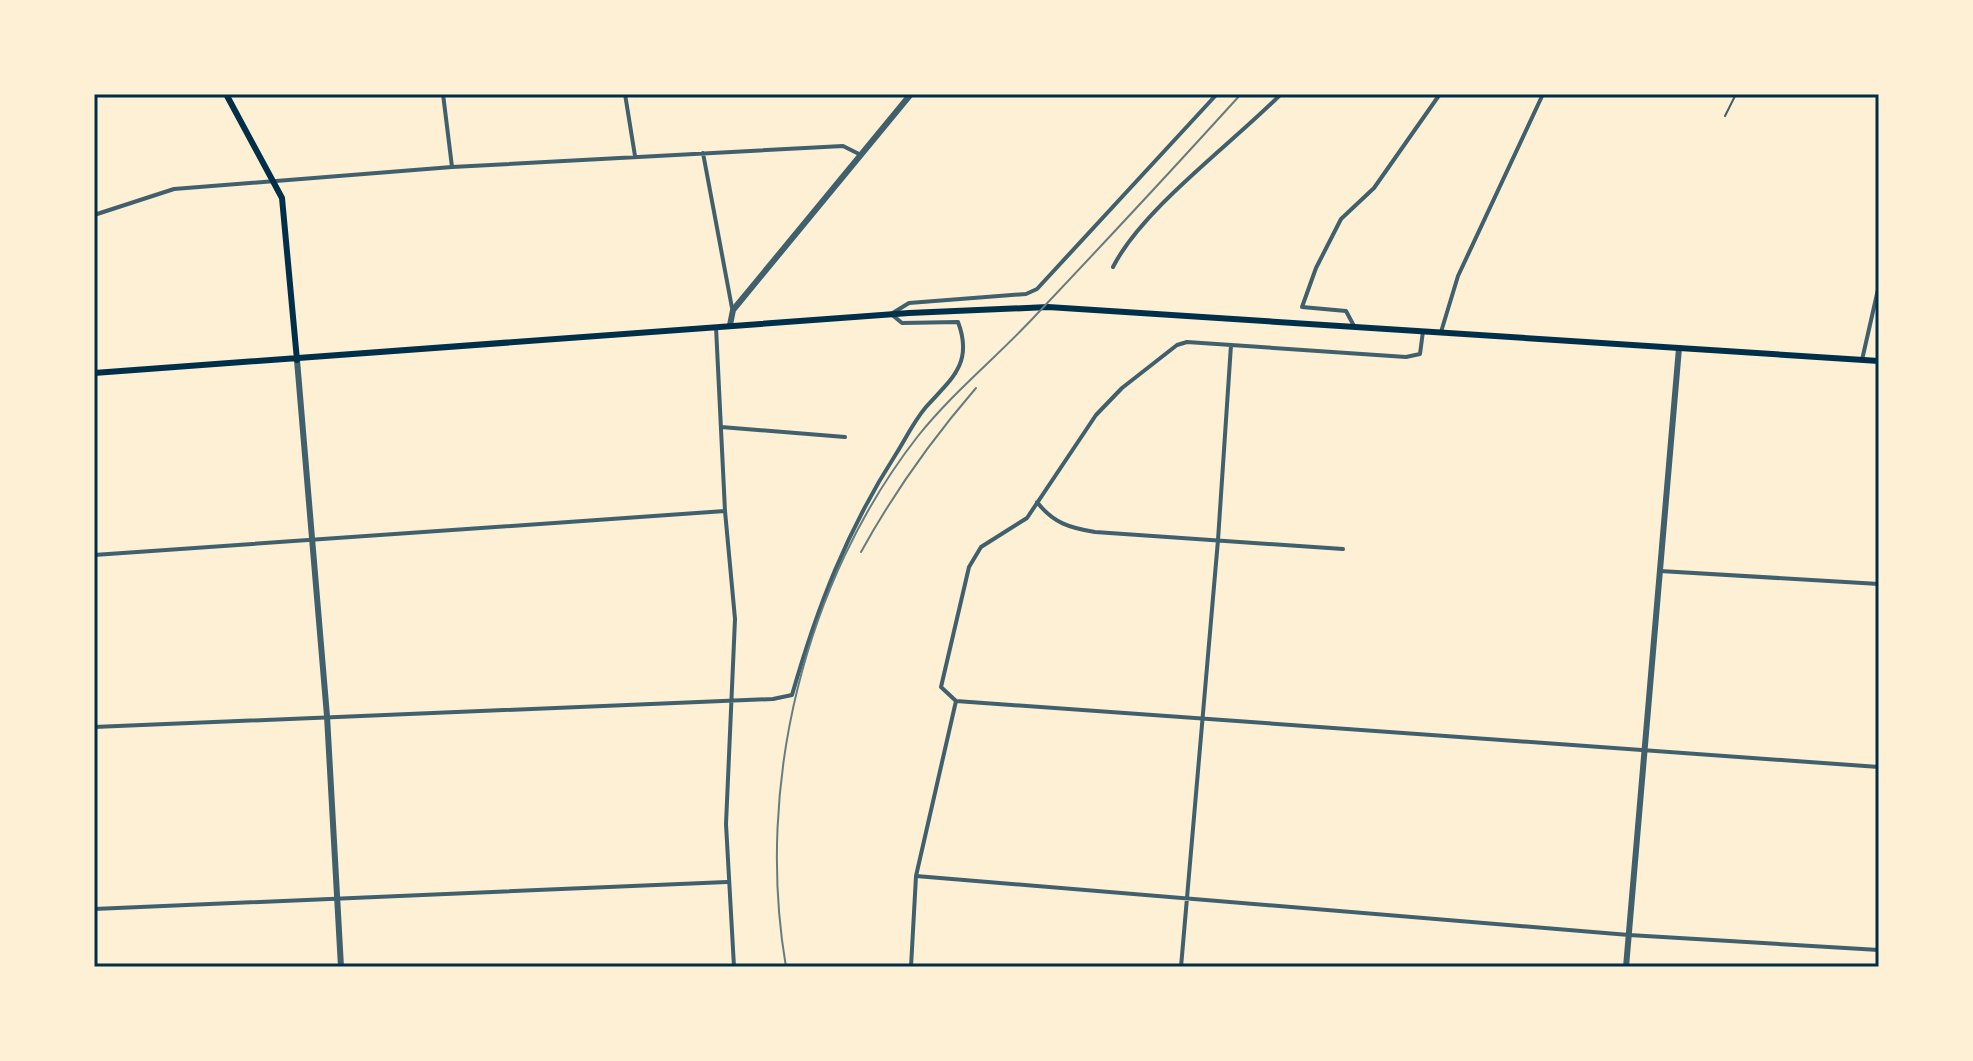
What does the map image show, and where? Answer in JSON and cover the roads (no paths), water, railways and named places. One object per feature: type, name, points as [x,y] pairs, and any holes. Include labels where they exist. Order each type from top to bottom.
[{"type":"main road","points":[[226,94],[276,183],[287,215],[297,360]]},
{"type":"main road","points":[[94,373],[730,325],[1048,307],[1879,361]]},
{"type":"street","points":[[443,94],[452,167]]},
{"type":"street","points":[[625,94],[635,156]]},
{"type":"street","points":[[733,310],[911,94]]},
{"type":"street","points":[[94,727],[792,695],[824,588],[878,481],[925,408],[957,376],[961,363],[958,322],[902,323],[891,314],[909,303],[1026,294],[1037,289],[1217,94]]},
{"type":"street","points":[[1113,267],[1133,238],[1172,196],[1281,94]]},
{"type":"street","points":[[1354,327],[1346,311],[1302,307],[1306,291],[1341,219],[1374,188],[1440,94]]},
{"type":"street","points":[[1441,332],[1458,276],[1543,94]]},
{"type":"street","points":[[94,215],[174,189],[452,167],[843,146],[861,155]]},
{"type":"street","points":[[703,153],[733,310],[730,325]]},
{"type":"street","points":[[1862,360],[1879,285]]},
{"type":"street","points":[[716,327],[725,511],[735,619],[726,824],[734,967]]},
{"type":"street","points":[[1423,331],[1420,354],[1406,357],[1187,342],[1161,356],[1096,415],[1017,527],[981,547],[969,567],[941,687],[956,701],[1879,767]]},
{"type":"street","points":[[1181,967],[1218,540],[1231,345]]},
{"type":"street","points":[[1626,967],[1679,348]]},
{"type":"street","points":[[297,360],[327,716],[341,967]]},
{"type":"street","points":[[721,427],[845,437]]},
{"type":"street","points":[[1037,502],[1047,516],[1075,529],[1343,549]]},
{"type":"street","points":[[94,555],[725,511]]},
{"type":"street","points":[[1660,571],[1879,584]]},
{"type":"street","points":[[911,967],[916,876],[956,701]]},
{"type":"street","points":[[916,876],[1629,935],[1879,950]]},
{"type":"street","points":[[94,909],[727,882]]},
{"type":"lane","points":[[1725,116],[1736,94]]},
{"type":"railway","points":[[786,967],[778,898],[778,828],[784,758],[798,688],[818,620],[845,555],[878,493],[918,436],[960,389],[1036,315],[1241,94]]},
{"type":"railway","points":[[861,552],[914,467],[976,388]]}]
